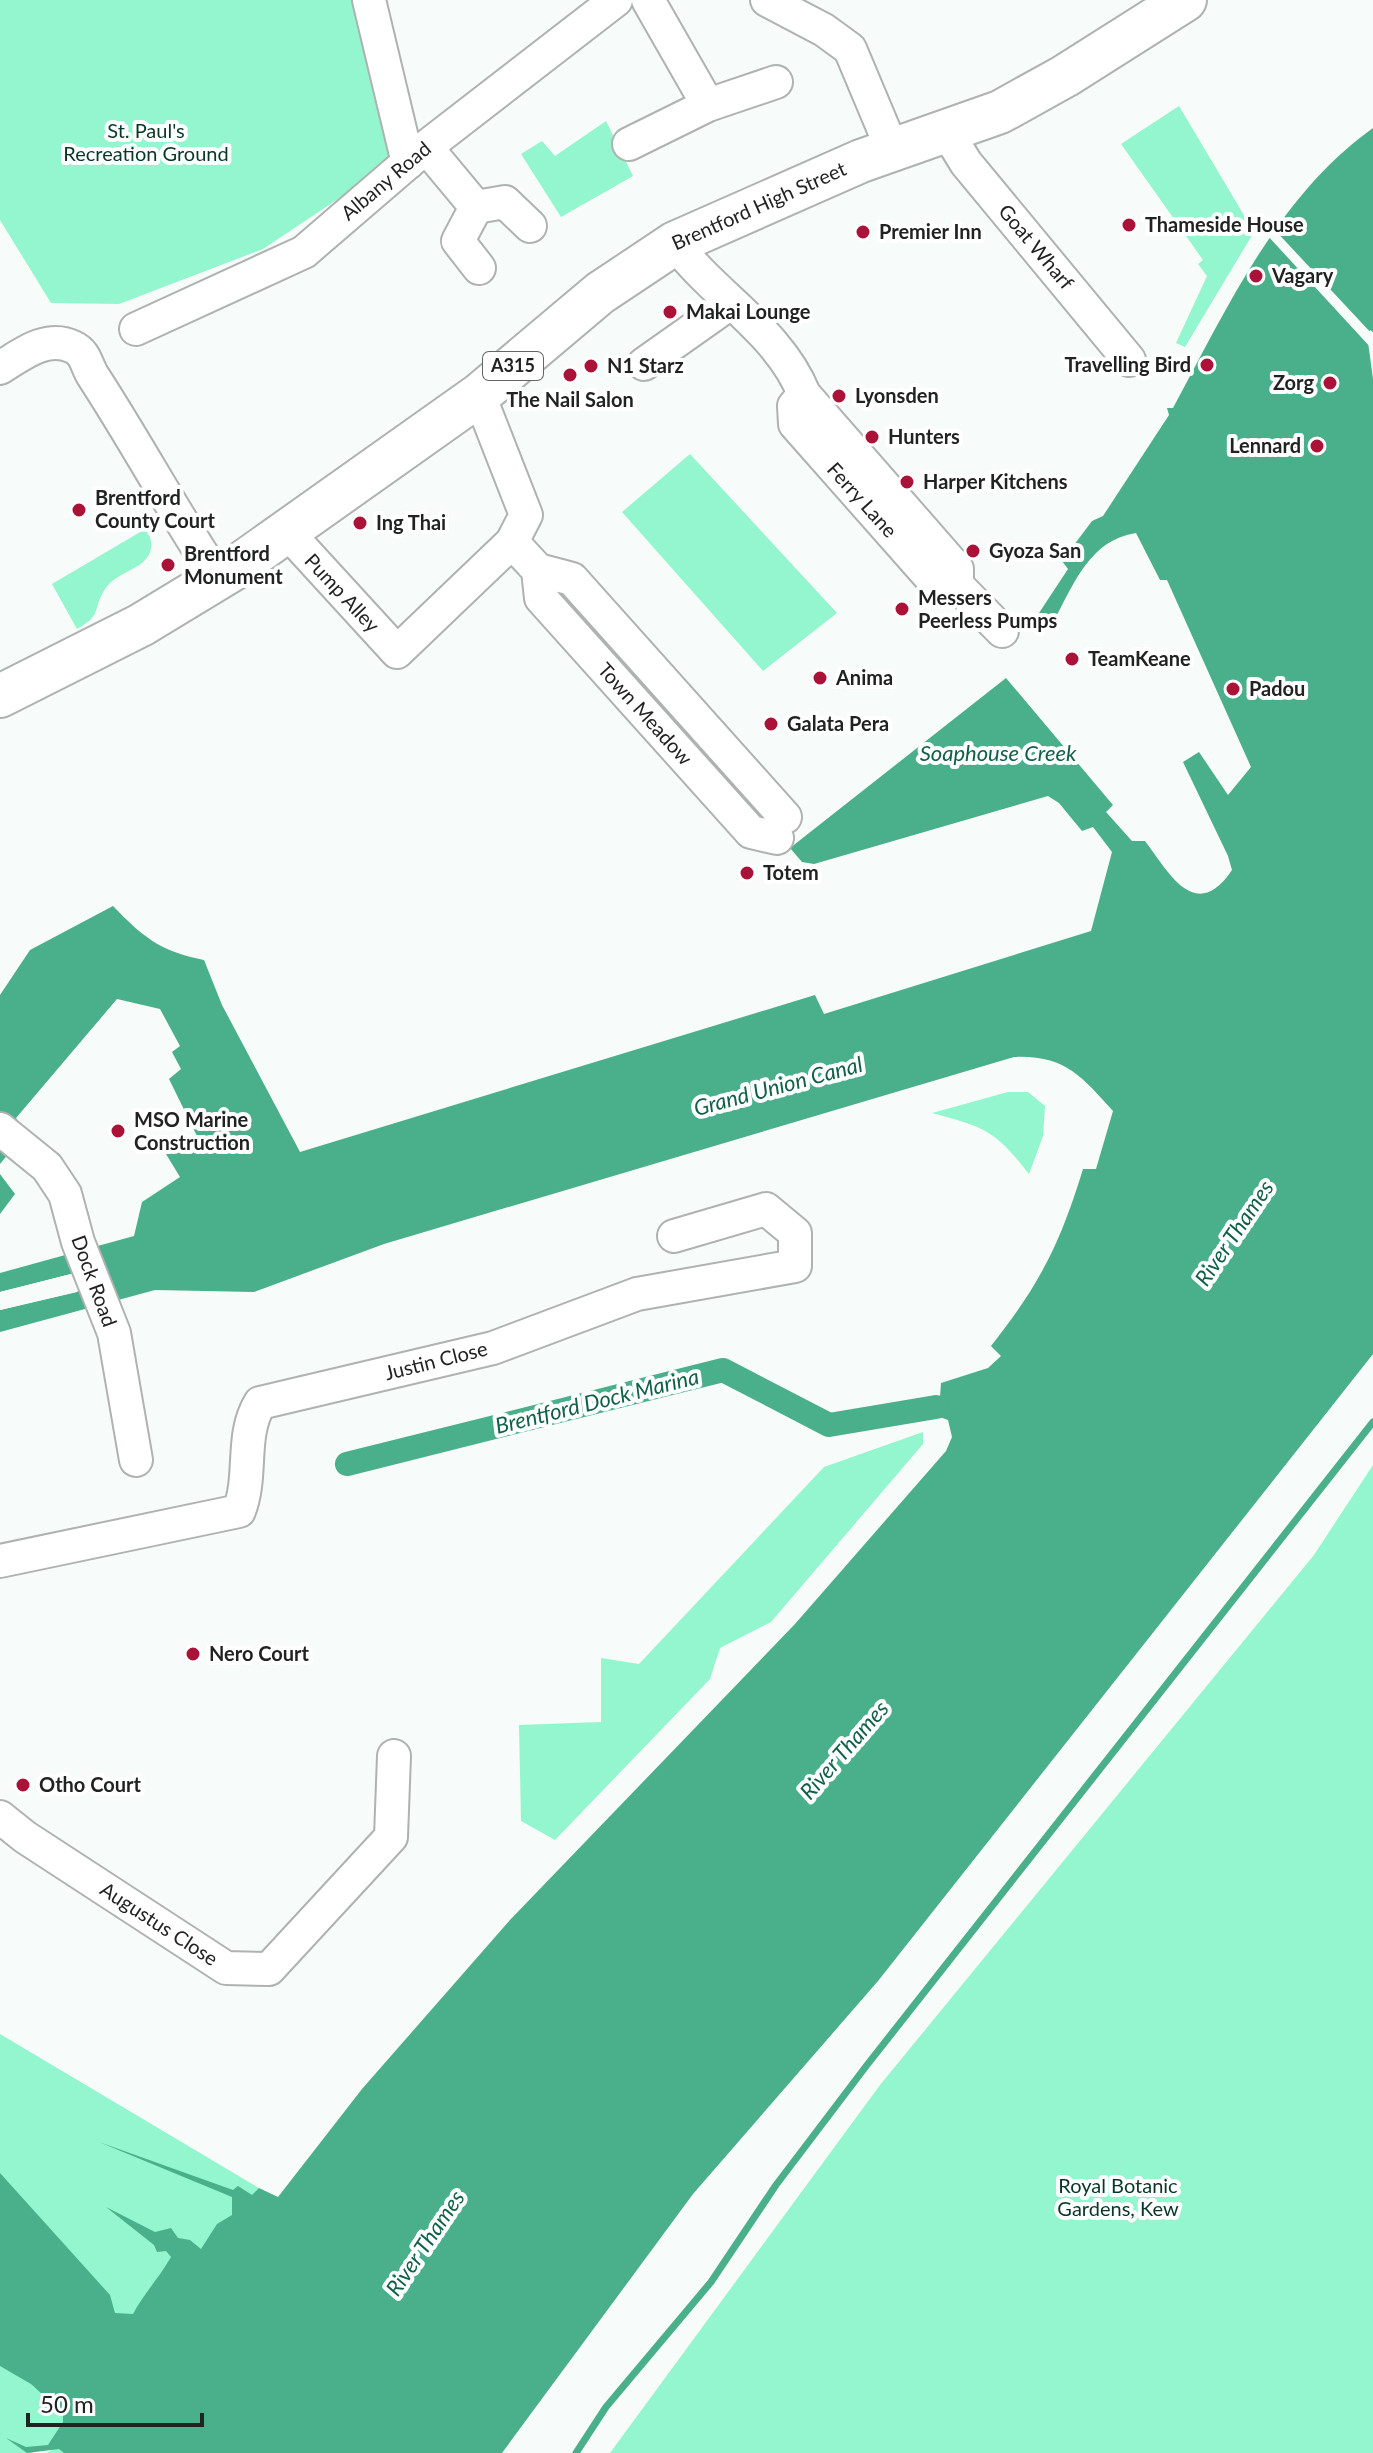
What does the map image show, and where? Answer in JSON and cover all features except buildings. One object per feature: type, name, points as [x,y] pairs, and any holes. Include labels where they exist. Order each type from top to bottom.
[{"type":"main road","name":"Brentford High Street","points":[[0,696],[141,625],[288,533],[479,395],[600,293],[675,243],[892,149],[1000,112],[1065,76],[1185,0]]},
{"type":"street","points":[[369,0],[417,155],[476,207]]},
{"type":"street","name":"Albany Road","points":[[136,329],[304,252],[417,155],[616,0]]},
{"type":"street","points":[[648,0],[708,105]]},
{"type":"street","points":[[767,0],[824,30],[850,49],[892,149]]},
{"type":"street","points":[[629,144],[708,105],[776,82]]},
{"type":"street","name":"Goat Wharf","points":[[947,132],[966,163],[1129,360]]},
{"type":"street","points":[[476,207],[505,202],[530,226]]},
{"type":"street","points":[[476,207],[458,241],[479,268]]},
{"type":"street","name":"Ferry Lane","points":[[675,243],[692,267],[729,304],[748,315],[802,390],[794,406],[795,424],[939,587],[957,585],[1002,631]]},
{"type":"street","points":[[644,364],[729,304]]},
{"type":"street","points":[[0,368],[40,345],[52,343],[76,347],[85,356],[94,379],[115,406],[218,579]]},
{"type":"street","points":[[479,395],[526,515],[512,542]]},
{"type":"street","name":"Pump Alley","points":[[288,533],[397,652],[512,542]]},
{"type":"street","name":"Town Meadow","points":[[512,542],[538,570],[541,598],[751,832],[781,827]]},
{"type":"street","name":"Dock Road","points":[[11,1138],[47,1167],[65,1194],[78,1242],[116,1343],[136,1460]]},
{"type":"street","name":"Justin Close","points":[[0,1561],[239,1511],[248,1490],[248,1422],[260,1403],[493,1348],[637,1294],[795,1266],[795,1233],[766,1209],[674,1236]]},
{"type":"street","name":"Augustus Close","points":[[0,1817],[25,1837],[226,1968],[269,1969],[391,1837],[394,1756]]},
{"type":"green space","name":"St. Paul's Recreation Ground","points":[[0,0],[360,0],[398,149],[356,187],[263,249],[119,304],[51,303],[0,220]]},
{"type":"green space","points":[[1179,106],[1254,232],[1185,347],[1176,343],[1207,276],[1198,264],[1203,260],[1121,144]]},
{"type":"green space","points":[[606,121],[633,176],[561,217],[521,154],[542,141],[555,156]]},
{"type":"green space","points":[[690,454],[837,613],[763,671],[622,512]]},
{"type":"green space","points":[[147,528],[151,542],[145,560],[112,581],[101,596],[91,620],[77,629],[52,584]]},
{"type":"green space","points":[[1008,1092],[1028,1092],[1045,1106],[1043,1136],[1029,1174],[1007,1148],[988,1132],[932,1113]]},
{"type":"green space","points":[[923,1432],[923,1444],[771,1622],[720,1648],[710,1679],[555,1840],[521,1821],[519,1725],[601,1722],[601,1658],[639,1664],[824,1467]]},
{"type":"green space","name":"Royal Botanic Gardens, Kew","points":[[1373,1465],[1373,2453],[610,2453],[880,2085],[1314,1555]]},
{"type":"green space","points":[[0,2034],[259,2188],[171,2453],[47,2453],[53,2449],[48,2445],[32,2453],[0,2453]]},
{"type":"water","points":[[1373,128],[1373,332],[1370,330],[1368,342],[1373,379],[1373,1354],[878,1981],[693,2194],[502,2453],[64,2453],[59,2449],[27,2453],[6,2438],[26,2447],[48,2445],[63,2422],[63,2413],[31,2384],[0,2366],[0,2173],[110,2295],[115,2313],[133,2314],[171,2257],[166,2251],[157,2252],[154,2245],[106,2207],[155,2232],[171,2228],[178,2238],[190,2240],[201,2249],[217,2224],[232,2215],[232,2197],[99,2142],[233,2190],[238,2186],[252,2195],[259,2188],[278,2197],[362,2089],[510,1920],[795,1624],[946,1451],[952,1437],[948,1420],[937,1416],[935,1399],[940,1397],[941,1383],[988,1368],[1001,1356],[991,1346],[1023,1303],[1047,1262],[1066,1220],[1083,1169],[1096,1169],[1113,1111],[1071,1070],[1046,1060],[1014,1057],[384,1244],[254,1292],[155,1290],[0,1332],[0,1310],[76,1292],[85,1284],[71,1274],[0,1292],[0,1273],[134,1236],[142,1202],[180,1177],[166,1154],[197,1136],[169,1079],[181,1069],[172,1052],[180,1046],[160,1009],[117,999],[16,1118],[26,1132],[0,1164],[0,995],[30,950],[113,906],[154,942],[204,960],[222,1005],[300,1152],[815,995],[824,1014],[1091,931],[1112,852],[1093,827],[1082,831],[1059,803],[1048,796],[814,864],[802,862],[790,848],[1006,678],[1113,805],[1106,812],[1132,841],[1145,841],[1173,878],[1194,893],[1206,893],[1219,886],[1232,870],[1228,856],[1183,762],[1199,752],[1228,795],[1251,767],[1167,580],[1160,580],[1136,533],[1120,537],[1095,554],[1077,578],[1054,621],[1039,613],[1068,569],[1062,561],[1092,521],[1103,516],[1169,415],[1167,408],[1173,408],[1235,293],[1282,220],[1339,155]]},
{"type":"water","points":[[0,1174],[15,1194],[0,1214]]},
{"type":"pier","points":[[1273,228],[1373,335],[1372,349],[1267,235]]},
{"type":"pier","points":[[71,1274],[84,1277],[85,1285],[77,1292],[0,1310],[0,1306],[75,1288],[81,1283],[71,1278],[0,1296],[0,1292]]},
{"type":"waterway","name":"Brentford Dock Marina","points":[[347,1464],[723,1370],[829,1425],[936,1407]]},
{"type":"waterway","points":[[576,2453],[606,2407],[711,2282],[776,2185],[867,2065],[1373,1422]]},
{"type":"place","name":"Thameside House","points":[[1129,225]]},
{"type":"place","name":"Premier Inn","points":[[863,232]]},
{"type":"place","name":"Vagary","points":[[1256,276]]},
{"type":"place","name":"Makai Lounge","points":[[670,312]]},
{"type":"place","name":"Travelling Bird","points":[[1207,365]]},
{"type":"place","name":"N1 Starz","points":[[591,366]]},
{"type":"place","name":"The Nail Salon","points":[[570,375]]},
{"type":"place","name":"Zorg","points":[[1330,383]]},
{"type":"place","name":"Lyonsden","points":[[839,396]]},
{"type":"place","name":"Hunters","points":[[872,437]]},
{"type":"place","name":"Lennard","points":[[1317,446]]},
{"type":"place","name":"Harper Kitchens","points":[[907,482]]},
{"type":"place","name":"Brentford County Court","points":[[79,510]]},
{"type":"place","name":"Ing Thai","points":[[360,523]]},
{"type":"place","name":"Gyoza San","points":[[973,551]]},
{"type":"place","name":"Brentford Monument","points":[[168,565]]},
{"type":"place","name":"Messers Peerless Pumps","points":[[902,609]]},
{"type":"place","name":"TeamKeane","points":[[1072,659]]},
{"type":"place","name":"Anima","points":[[820,678]]},
{"type":"place","name":"Padou","points":[[1233,689]]},
{"type":"place","name":"Galata Pera","points":[[771,724]]},
{"type":"place","name":"Totem","points":[[747,873]]},
{"type":"place","name":"MSO Marine Construction","points":[[118,1131]]},
{"type":"place","name":"Nero Court","points":[[193,1654]]},
{"type":"place","name":"Otho Court","points":[[23,1785]]},
{"type":"water label","name":"Soaphouse Creek","points":[[998,753]]},
{"type":"water label","name":"Grand Union Canal","points":[[778,1086]]},
{"type":"water label","name":"River Thames","points":[[1234,1233]]},
{"type":"water label","name":"River Thames","points":[[844,1750]]},
{"type":"water label","name":"River Thames","points":[[425,2243]]}]
